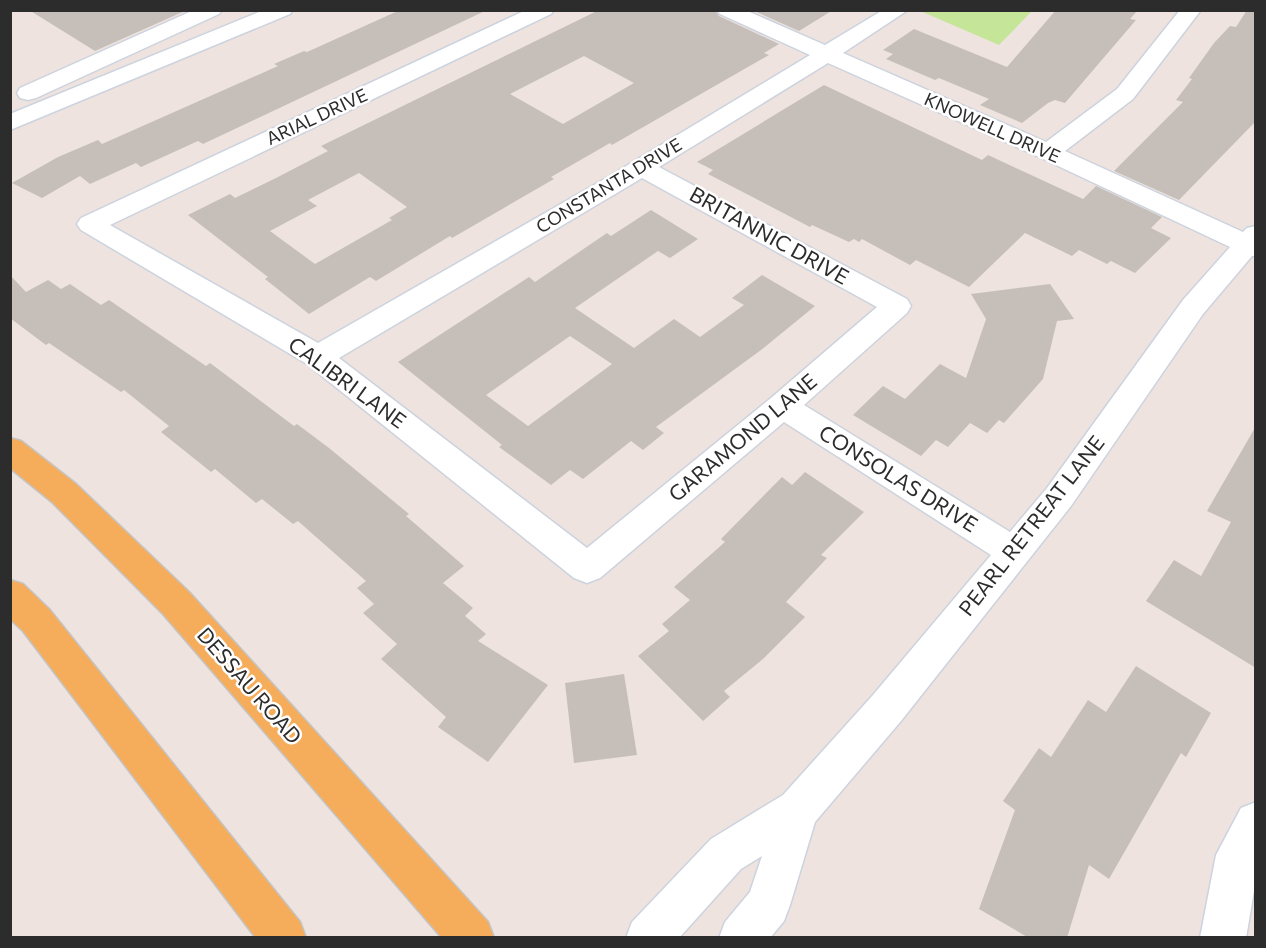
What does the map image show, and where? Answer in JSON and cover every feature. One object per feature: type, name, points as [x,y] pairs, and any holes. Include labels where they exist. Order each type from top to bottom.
[{"type":"main road","name":"DESSAU ROAD","points":[[10,450],[64,493],[176,603],[472,938]]},
{"type":"main road","points":[[10,595],[36,620],[284,938]]},
{"type":"street","points":[[10,101],[212,10]]},
{"type":"street","points":[[10,123],[283,10]]},
{"type":"street","name":"ARIAL DRIVE","points":[[90,224],[544,10]]},
{"type":"street","name":"KNOWELL DRIVE","points":[[727,10],[1252,242]]},
{"type":"street","name":"CONSTANTA DRIVE","points":[[318,357],[641,167],[898,10]]},
{"type":"street","points":[[1048,152],[1125,94],[1191,10]]},
{"type":"street","name":"BRITANNIC DRIVE","points":[[641,167],[897,306]]},
{"type":"street","name":"CALIBRI LANE","points":[[90,224],[318,357],[587,568]]},
{"type":"street","name":"PEARL RETREAT LANE","points":[[798,810],[887,708],[1059,497],[1193,307],[1252,242]]},
{"type":"street","name":"GARAMOND LANE","points":[[587,568],[782,406],[897,306]]},
{"type":"street","name":"CONSOLAS DRIVE","points":[[782,406],[1014,552]]},
{"type":"street","points":[[648,938],[726,854],[798,810]]},
{"type":"street","points":[[741,938],[768,905],[798,810]]},
{"type":"street","points":[[1223,938],[1238,855],[1256,823]]},
{"type":"green space","points":[[918,10],[1032,10],[1032,11],[999,45]]},
{"type":"building","points":[[29,10],[187,10],[95,51]]},
{"type":"building","points":[[400,10],[487,10],[203,144],[198,141],[141,167],[136,163],[90,184],[80,176],[42,198],[12,183],[58,157],[98,140],[102,144],[278,66],[274,64],[304,51],[307,52]]},
{"type":"building","points":[[599,10],[715,10],[719,16],[779,44],[764,53],[769,55],[612,145],[610,143],[551,177],[554,179],[452,238],[450,236],[376,281],[370,277],[309,314],[265,279],[268,277],[188,215],[230,194],[235,198],[328,151],[321,146]],"holes":[[[584,56],[634,83],[563,124],[510,94]],[[359,173],[407,207],[389,218],[392,220],[315,264],[270,231],[317,206],[308,200]]]},
{"type":"building","points":[[752,10],[833,10],[799,31]]},
{"type":"building","points":[[1056,10],[1138,10],[1130,19],[1136,20],[1065,103],[1055,100],[1048,103],[1022,123],[980,105],[989,99],[939,78],[935,80],[886,59],[893,54],[883,50],[914,29],[1007,67]]},
{"type":"building","points":[[1247,10],[1256,10],[1256,121],[1179,200],[1114,171],[1183,102],[1176,100],[1192,79],[1189,78],[1214,43],[1230,26],[1236,27]]},
{"type":"building","points":[[824,85],[982,160],[988,155],[1083,199],[1096,186],[1162,217],[1151,228],[1171,238],[1135,273],[1111,261],[1107,264],[1079,250],[1072,256],[1025,233],[969,287],[916,260],[910,265],[862,239],[859,242],[854,239],[849,242],[812,225],[810,227],[708,174],[713,170],[697,162]]},
{"type":"building","points":[[651,210],[698,239],[670,258],[658,251],[575,308],[634,348],[674,319],[700,337],[744,305],[732,298],[762,275],[815,306],[761,350],[656,427],[664,433],[643,450],[631,441],[583,479],[570,470],[551,485],[499,447],[502,445],[398,362],[529,277],[535,282],[607,233],[611,236]],"holes":[[[570,336],[612,364],[528,426],[486,395]]]},
{"type":"building","points":[[10,275],[26,292],[48,280],[61,289],[70,284],[101,305],[109,300],[206,366],[210,363],[294,426],[297,424],[329,448],[409,514],[406,516],[464,566],[443,583],[473,608],[465,616],[486,634],[478,641],[548,685],[488,762],[438,727],[446,717],[381,659],[397,644],[363,613],[374,604],[357,588],[366,581],[298,521],[293,524],[262,499],[256,503],[215,469],[211,472],[161,432],[169,426],[124,390],[121,392],[49,343],[46,345],[10,318]]},
{"type":"building","points":[[1050,284],[1074,319],[1057,321],[1043,379],[1004,423],[999,420],[987,433],[970,423],[948,447],[936,440],[921,456],[853,415],[883,386],[905,399],[940,364],[966,378],[986,319],[971,294]]},
{"type":"building","points":[[1256,426],[1256,668],[1146,601],[1174,560],[1201,576],[1231,522],[1207,511]]},
{"type":"building","points":[[805,472],[864,512],[821,555],[827,558],[786,602],[805,617],[763,659],[724,691],[730,697],[703,721],[638,656],[669,631],[662,624],[690,600],[674,587],[725,542],[721,539],[782,477],[792,485]]},
{"type":"building","points":[[1136,666],[1211,713],[1186,757],[1181,753],[1109,879],[1089,865],[1067,938],[1029,938],[979,909],[1015,810],[1003,801],[1039,748],[1051,757],[1088,700],[1106,712]]},
{"type":"building","points":[[624,674],[637,755],[574,763],[565,683]]}]
